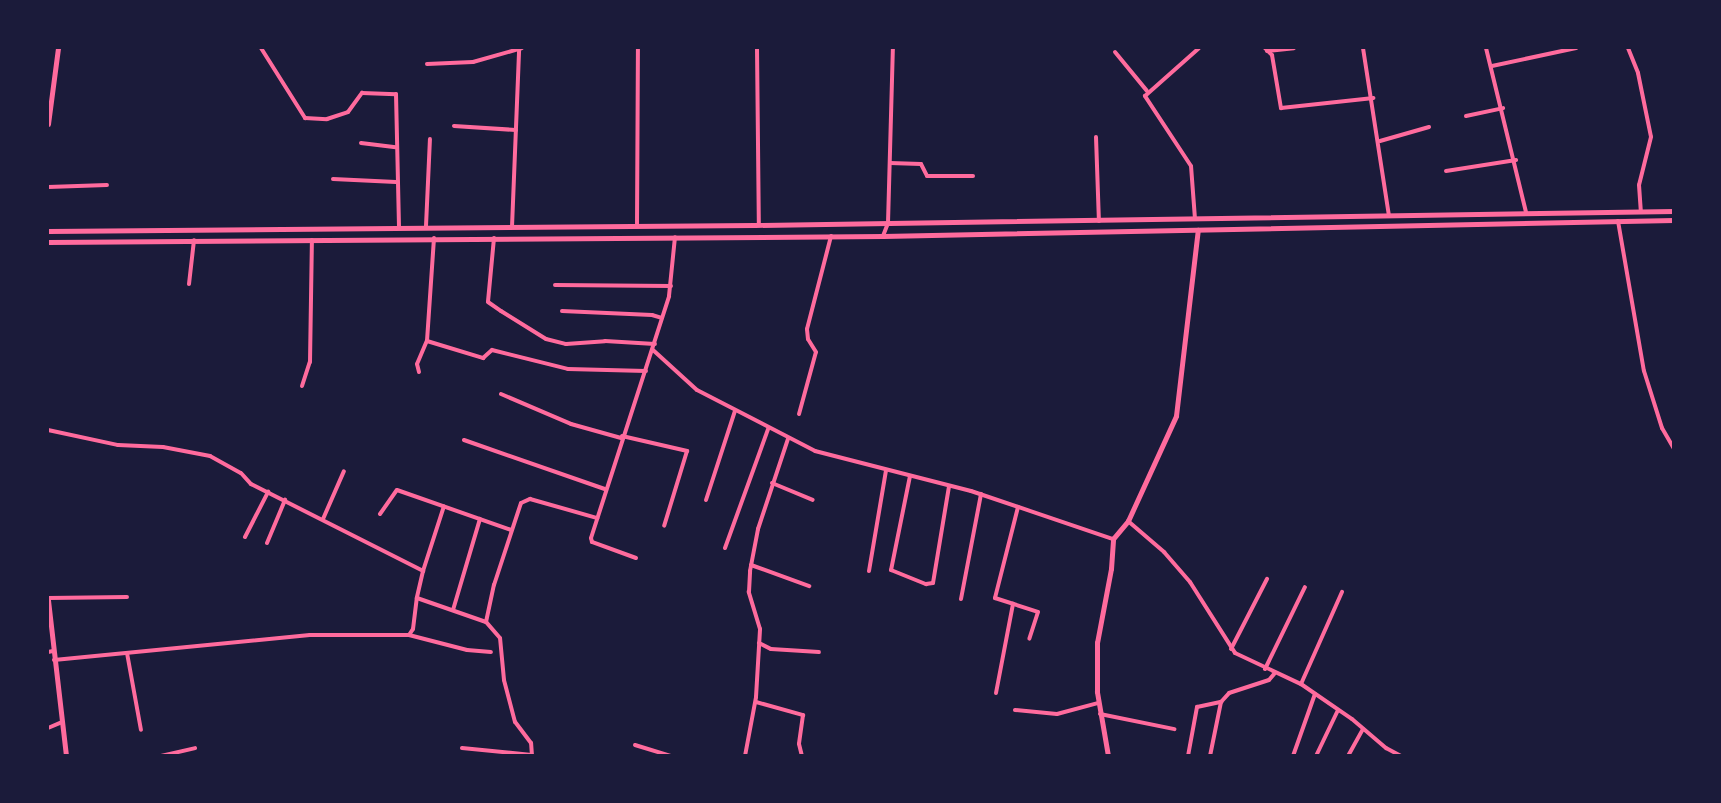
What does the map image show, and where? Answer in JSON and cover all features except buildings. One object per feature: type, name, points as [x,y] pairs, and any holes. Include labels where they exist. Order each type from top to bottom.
[{"type":"main road","points":[[48,124],[58,48]]},
{"type":"main road","points":[[48,231],[399,226],[888,224],[1674,211]]},
{"type":"main road","points":[[1368,227],[1369,215]]},
{"type":"main road","points":[[1195,220],[1198,230]]},
{"type":"main road","points":[[48,242],[434,237],[883,236],[1674,220]]},
{"type":"main road","points":[[451,227],[451,237]]},
{"type":"main road","points":[[48,599],[50,652],[54,660],[66,756]]},
{"type":"street","points":[[261,48],[305,118],[327,119],[348,112],[362,93],[396,94],[396,182],[399,226]]},
{"type":"street","points":[[427,64],[473,62],[520,48],[512,227]]},
{"type":"street","points":[[637,226],[638,48]]},
{"type":"street","points":[[757,48],[759,225]]},
{"type":"street","points":[[883,236],[888,224],[893,48]]},
{"type":"street","points":[[1195,220],[1191,166],[1176,140],[1146,101],[1147,91],[1199,48]]},
{"type":"street","points":[[1266,49],[1294,48]]},
{"type":"street","points":[[1363,48],[1380,141],[1390,215]]},
{"type":"street","points":[[1486,48],[1516,160],[1526,212]]},
{"type":"street","points":[[1492,66],[1576,48]]},
{"type":"street","points":[[1628,48],[1638,73],[1651,137],[1639,185],[1641,211]]},
{"type":"street","points":[[1266,49],[1272,55],[1280,108],[1373,98]]},
{"type":"street","points":[[1115,52],[1147,91]]},
{"type":"street","points":[[1466,116],[1503,108]]},
{"type":"street","points":[[454,126],[516,130]]},
{"type":"street","points":[[1380,141],[1429,126]]},
{"type":"street","points":[[1096,137],[1099,221]]},
{"type":"street","points":[[426,226],[430,140]]},
{"type":"street","points":[[361,143],[396,147]]},
{"type":"street","points":[[1446,171],[1516,160]]},
{"type":"street","points":[[890,163],[921,164],[927,176],[973,176]]},
{"type":"street","points":[[333,178],[396,182]]},
{"type":"street","points":[[48,187],[106,185]]},
{"type":"street","points":[[1618,221],[1644,371],[1662,428],[1674,450]]},
{"type":"street","points":[[1108,756],[1098,703],[1097,644],[1111,569],[1113,539],[1128,521],[1176,416],[1198,230]]},
{"type":"street","points":[[799,414],[816,352],[808,339],[807,329],[831,236]]},
{"type":"street","points":[[419,372],[417,364],[427,340],[434,237]]},
{"type":"street","points":[[494,237],[488,302],[508,316],[546,339],[566,344],[606,341],[655,344]]},
{"type":"street","points":[[636,558],[592,542],[605,489],[655,344],[671,286],[675,237]]},
{"type":"street","points":[[302,386],[310,362],[312,239]]},
{"type":"street","points":[[189,284],[194,240]]},
{"type":"street","points":[[555,285],[671,286]]},
{"type":"street","points":[[562,312],[652,314],[662,318]]},
{"type":"street","points":[[427,340],[486,358],[492,350],[568,369],[646,371]]},
{"type":"street","points":[[653,350],[697,390],[768,429],[816,451],[981,494],[1113,539]]},
{"type":"street","points":[[501,394],[571,424],[687,451],[664,526]]},
{"type":"street","points":[[706,500],[735,411]]},
{"type":"street","points":[[725,548],[768,429]]},
{"type":"street","points":[[48,430],[132,447],[163,447],[210,456],[268,492],[423,571]]},
{"type":"street","points":[[745,756],[756,702],[760,629],[749,592],[751,565],[772,483],[788,439]]},
{"type":"street","points":[[464,440],[605,489]]},
{"type":"street","points":[[869,571],[886,470]]},
{"type":"street","points":[[323,519],[344,471]]},
{"type":"street","points":[[910,476],[890,570],[926,584],[933,583],[949,486]]},
{"type":"street","points":[[772,483],[813,500]]},
{"type":"street","points":[[380,514],[394,490],[511,530]]},
{"type":"street","points":[[245,537],[268,492]]},
{"type":"street","points":[[961,598],[981,494]]},
{"type":"street","points":[[486,622],[511,530],[521,504],[530,499],[597,518]]},
{"type":"street","points":[[267,543],[285,500]]},
{"type":"street","points":[[409,634],[413,629],[423,571],[444,506]]},
{"type":"street","points":[[1018,507],[995,598],[1038,612],[1029,639]]},
{"type":"street","points":[[453,610],[480,519]]},
{"type":"street","points":[[1128,521],[1164,552],[1190,582],[1231,649],[1274,674],[1301,684],[1386,748],[1401,756]]},
{"type":"street","points":[[751,565],[809,586]]},
{"type":"street","points":[[1231,649],[1267,579]]},
{"type":"street","points":[[1265,669],[1305,586]]},
{"type":"street","points":[[1301,684],[1342,592]]},
{"type":"street","points":[[48,599],[127,597]]},
{"type":"street","points":[[417,598],[486,622],[500,638],[504,680],[515,722],[530,744],[532,755],[462,748]]},
{"type":"street","points":[[996,693],[1013,604]]},
{"type":"street","points":[[54,660],[310,635],[409,634],[467,650],[491,652]]},
{"type":"street","points":[[759,643],[771,649],[820,652]]},
{"type":"street","points":[[127,653],[141,730]]},
{"type":"street","points":[[1210,756],[1221,702],[1229,693],[1269,680],[1274,674]]},
{"type":"street","points":[[1292,756],[1315,694]]},
{"type":"street","points":[[756,702],[803,715],[799,744],[802,756]]},
{"type":"street","points":[[1188,756],[1197,707],[1221,702]]},
{"type":"street","points":[[1015,710],[1057,714],[1098,703]]},
{"type":"street","points":[[1316,756],[1338,710]]},
{"type":"street","points":[[1100,714],[1174,729]]},
{"type":"street","points":[[48,728],[62,722]]},
{"type":"street","points":[[1348,756],[1363,729]]},
{"type":"street","points":[[635,745],[671,756]]},
{"type":"street","points":[[161,756],[195,748]]}]
